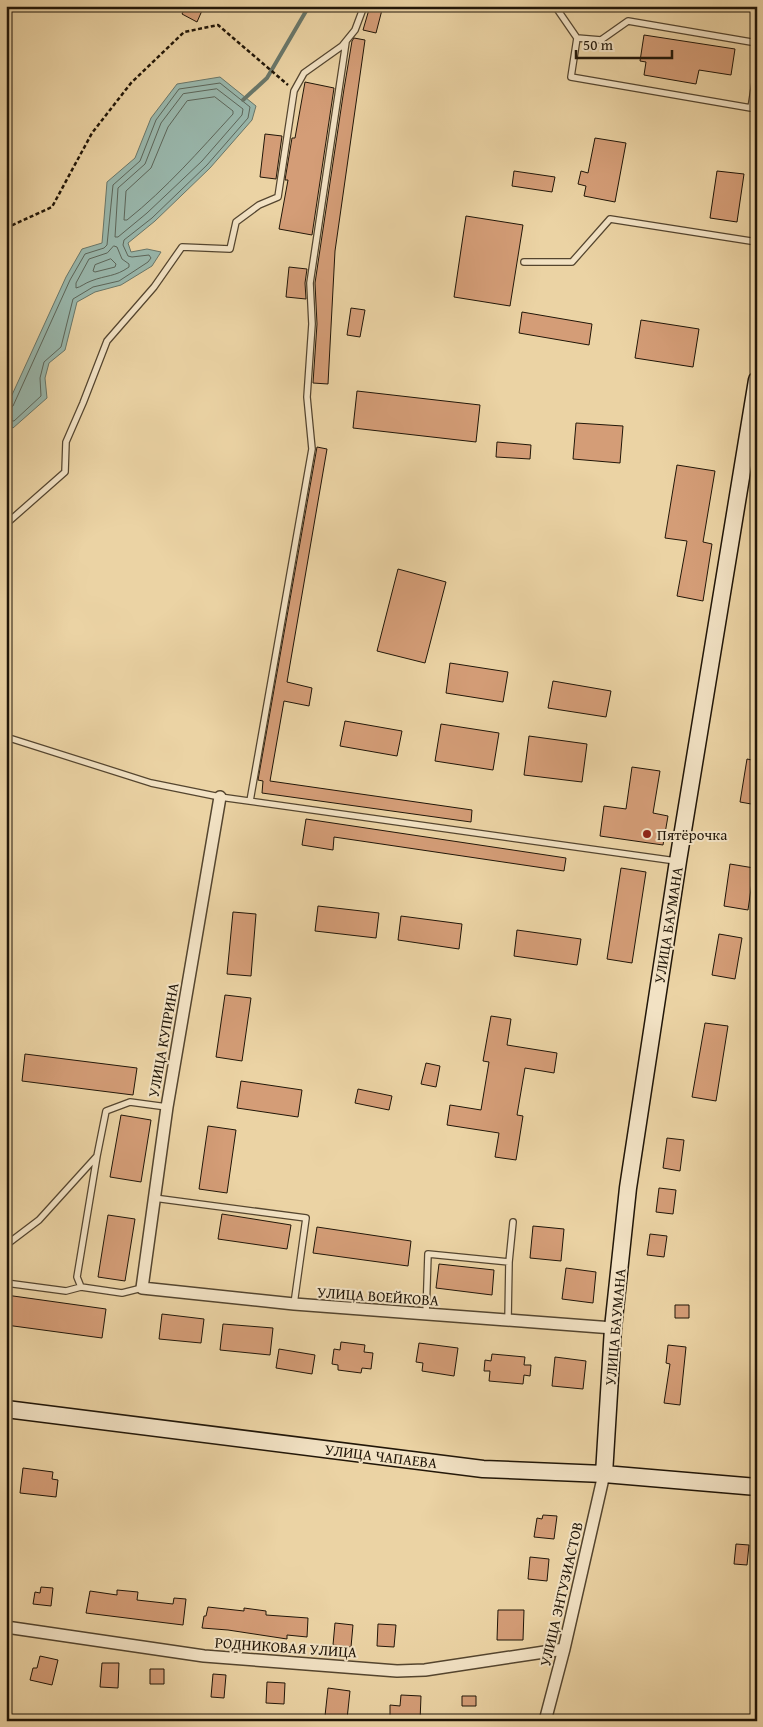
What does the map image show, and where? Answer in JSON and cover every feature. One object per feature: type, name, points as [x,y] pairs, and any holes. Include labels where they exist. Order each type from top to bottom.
[{"type":"street","name":"УЛИЦА БАУМАНА","points":[[604,1474],[613,1328],[628,1188],[678,861],[757,380]]},
{"type":"street","name":"УЛИЦА КУПРИНА","points":[[142,1288],[167,1107],[220,797]]},
{"type":"street","name":"УЛИЦА ВОЕЙКОВА","points":[[142,1288],[294,1304],[613,1328]]},
{"type":"street","name":"УЛИЦА ЧАПАЕВА","points":[[6,1409],[483,1469],[604,1474],[757,1487]]},
{"type":"street","name":"УЛИЦА ЭНТУЗИАСТОВ","points":[[545,1721],[564,1649],[604,1474]]},
{"type":"street","name":"РОДНИКОВАЯ УЛИЦА","points":[[6,1627],[204,1656],[397,1671],[425,1670],[564,1649]]},
{"type":"lane","points":[[6,524],[65,472],[66,442],[107,341],[154,287],[182,247],[230,249],[236,222],[259,205],[278,197],[294,91],[304,73],[346,42],[355,30],[364,6]]},
{"type":"lane","points":[[555,6],[577,38],[571,77],[751,108],[757,70]]},
{"type":"lane","points":[[577,38],[601,40],[628,21],[757,43]]},
{"type":"lane","points":[[250,801],[312,449],[307,397],[312,324],[310,283],[346,42]]},
{"type":"lane","points":[[524,262],[572,262],[610,219],[757,242]]},
{"type":"lane","points":[[6,737],[151,783],[220,797],[678,861]]},
{"type":"lane","points":[[81,1287],[77,1277],[106,1111],[130,1102],[167,1107]]},
{"type":"lane","points":[[6,1245],[39,1220],[97,1156]]},
{"type":"lane","points":[[154,1198],[306,1218],[294,1304]]},
{"type":"lane","points":[[508,1320],[509,1262],[513,1222]]},
{"type":"lane","points":[[426,1315],[428,1254],[509,1262]]},
{"type":"lane","points":[[6,1282],[66,1291],[81,1287],[122,1293],[142,1288]]},
{"type":"path","points":[[6,228],[52,206],[92,133],[130,83],[184,32],[218,25],[294,91]]},
{"type":"water","points":[[220,77],[256,106],[252,120],[210,168],[155,221],[128,243],[131,252],[147,249],[161,252],[152,266],[121,285],[95,292],[77,302],[65,350],[49,363],[45,378],[47,398],[13,428],[6,424],[6,408],[66,277],[82,249],[102,243],[107,182],[135,158],[151,118],[177,84]]},
{"type":"building","points":[[186,6],[204,6],[197,22],[182,14]]},
{"type":"building","points":[[370,6],[383,6],[376,33],[363,30]]},
{"type":"building","points":[[644,35],[735,49],[731,75],[699,70],[696,84],[644,75],[646,62],[640,61]]},
{"type":"building","points":[[354,38],[365,40],[335,251],[328,384],[313,383],[317,324],[315,283],[344,89]]},
{"type":"building","points":[[305,82],[334,88],[312,235],[279,229],[288,180],[285,180],[292,138],[295,138]]},
{"type":"building","points":[[265,134],[282,136],[276,179],[260,177]]},
{"type":"building","points":[[595,138],[626,143],[615,202],[584,196],[586,186],[578,184],[581,171],[588,173]]},
{"type":"building","points":[[514,171],[555,177],[552,192],[512,186]]},
{"type":"building","points":[[717,171],[744,174],[737,222],[710,218]]},
{"type":"building","points":[[466,216],[523,225],[510,306],[454,297]]},
{"type":"building","points":[[289,267],[307,269],[305,283],[306,299],[286,297]]},
{"type":"building","points":[[351,308],[365,310],[360,337],[347,335]]},
{"type":"building","points":[[522,312],[592,324],[589,345],[519,333]]},
{"type":"building","points":[[641,320],[699,329],[693,367],[635,358]]},
{"type":"building","points":[[357,391],[480,405],[476,442],[353,428]]},
{"type":"building","points":[[576,423],[623,426],[620,463],[573,459]]},
{"type":"building","points":[[497,442],[531,445],[530,459],[496,457]]},
{"type":"building","points":[[317,447],[327,449],[287,682],[312,688],[309,706],[284,701],[270,781],[472,810],[471,822],[262,793],[263,781],[258,780]]},
{"type":"building","points":[[677,465],[715,471],[703,542],[712,544],[703,601],[677,596],[687,541],[665,538]]},
{"type":"building","points":[[398,569],[446,582],[425,663],[377,651]]},
{"type":"building","points":[[450,663],[508,672],[503,702],[446,693]]},
{"type":"building","points":[[553,681],[611,691],[606,717],[548,708]]},
{"type":"building","points":[[345,721],[402,731],[397,756],[340,746]]},
{"type":"building","points":[[441,724],[499,733],[493,770],[435,761]]},
{"type":"building","points":[[529,736],[587,744],[582,782],[524,775]]},
{"type":"building","points":[[747,759],[757,761],[757,805],[740,802]]},
{"type":"building","points":[[632,767],[660,771],[653,813],[668,816],[663,845],[600,836],[604,806],[626,809]]},
{"type":"building","points":[[306,819],[566,858],[564,871],[334,837],[333,850],[302,845]]},
{"type":"building","points":[[730,864],[754,868],[748,910],[724,906]]},
{"type":"building","points":[[621,868],[646,872],[632,963],[607,959]]},
{"type":"building","points":[[318,906],[379,913],[376,938],[315,931]]},
{"type":"building","points":[[233,912],[256,914],[251,976],[227,974]]},
{"type":"building","points":[[401,916],[462,924],[459,949],[398,940]]},
{"type":"building","points":[[517,930],[581,939],[577,965],[514,956]]},
{"type":"building","points":[[719,934],[742,938],[735,979],[712,975]]},
{"type":"building","points":[[225,995],[251,998],[242,1061],[216,1057]]},
{"type":"building","points":[[491,1016],[511,1019],[507,1045],[557,1053],[554,1073],[525,1068],[517,1115],[523,1116],[516,1160],[495,1157],[499,1133],[447,1125],[450,1105],[481,1110],[489,1062],[483,1061]]},
{"type":"building","points":[[705,1023],[728,1026],[716,1101],[692,1097]]},
{"type":"building","points":[[25,1054],[137,1068],[133,1095],[22,1081]]},
{"type":"building","points":[[426,1063],[440,1066],[436,1087],[421,1084]]},
{"type":"building","points":[[241,1081],[302,1090],[298,1117],[237,1108]]},
{"type":"building","points":[[358,1089],[392,1096],[389,1110],[355,1103]]},
{"type":"building","points":[[121,1115],[151,1120],[141,1182],[110,1177]]},
{"type":"building","points":[[208,1126],[236,1130],[227,1193],[199,1189]]},
{"type":"building","points":[[667,1138],[684,1140],[680,1171],[663,1168]]},
{"type":"building","points":[[659,1188],[676,1190],[673,1214],[656,1212]]},
{"type":"building","points":[[222,1214],[291,1225],[287,1249],[218,1239]]},
{"type":"building","points":[[108,1215],[135,1219],[125,1281],[98,1277]]},
{"type":"building","points":[[533,1226],[564,1229],[561,1261],[530,1258]]},
{"type":"building","points":[[317,1227],[411,1241],[408,1266],[313,1253]]},
{"type":"building","points":[[650,1234],[667,1236],[664,1257],[647,1255]]},
{"type":"building","points":[[439,1264],[494,1270],[492,1295],[436,1288]]},
{"type":"building","points":[[566,1268],[596,1272],[593,1303],[562,1299]]},
{"type":"building","points":[[6,1295],[106,1309],[102,1338],[6,1325]]},
{"type":"building","points":[[675,1305],[689,1305],[689,1318],[675,1318]]},
{"type":"building","points":[[162,1314],[204,1319],[201,1343],[159,1339]]},
{"type":"building","points":[[223,1324],[273,1328],[270,1355],[220,1350]]},
{"type":"building","points":[[341,1342],[365,1345],[364,1352],[373,1353],[371,1369],[362,1368],[361,1373],[338,1370],[338,1365],[332,1364],[334,1349],[340,1350]]},
{"type":"building","points":[[419,1343],[458,1348],[454,1376],[422,1371],[423,1363],[416,1362]]},
{"type":"building","points":[[668,1345],[686,1347],[680,1405],[664,1403],[670,1364],[666,1363]]},
{"type":"building","points":[[279,1349],[315,1355],[312,1374],[276,1368]]},
{"type":"building","points":[[492,1354],[525,1357],[524,1365],[531,1365],[530,1376],[524,1375],[523,1384],[489,1381],[490,1371],[484,1371],[485,1360],[491,1361]]},
{"type":"building","points":[[555,1357],[586,1361],[583,1389],[552,1386]]},
{"type":"building","points":[[23,1468],[53,1472],[52,1479],[58,1480],[56,1497],[20,1493]]},
{"type":"building","points":[[543,1515],[557,1516],[554,1539],[534,1537],[537,1518],[542,1519]]},
{"type":"building","points":[[736,1544],[749,1545],[747,1565],[734,1564]]},
{"type":"building","points":[[530,1557],[549,1559],[547,1581],[528,1579]]},
{"type":"building","points":[[41,1587],[53,1588],[51,1606],[33,1604],[35,1592],[40,1593]]},
{"type":"building","points":[[117,1590],[138,1592],[137,1600],[173,1604],[174,1598],[186,1599],[183,1625],[86,1613],[90,1591],[117,1595]]},
{"type":"building","points":[[208,1607],[244,1611],[244,1608],[266,1611],[266,1615],[308,1618],[307,1637],[287,1635],[287,1639],[202,1628]]},
{"type":"building","points":[[498,1610],[524,1610],[523,1640],[497,1640]]},
{"type":"building","points":[[335,1623],[353,1625],[351,1647],[333,1645]]},
{"type":"building","points":[[378,1624],[396,1625],[394,1647],[377,1646]]},
{"type":"building","points":[[40,1656],[58,1660],[52,1685],[30,1680],[33,1668],[37,1668]]},
{"type":"building","points":[[102,1663],[119,1663],[118,1688],[100,1687]]},
{"type":"building","points":[[150,1669],[164,1669],[164,1684],[150,1684]]},
{"type":"building","points":[[213,1674],[226,1675],[224,1698],[211,1697]]},
{"type":"building","points":[[267,1682],[285,1683],[284,1704],[266,1703]]},
{"type":"building","points":[[328,1688],[350,1691],[347,1719],[325,1716]]},
{"type":"building","points":[[401,1695],[421,1696],[420,1721],[390,1720],[390,1705],[400,1706]]},
{"type":"building","points":[[462,1696],[476,1696],[476,1706],[462,1706]]},
{"type":"waterway","points":[[243,100],[267,78],[309,6]]},
{"type":"place","name":"Пятёрочка","points":[[647,834]]}]
